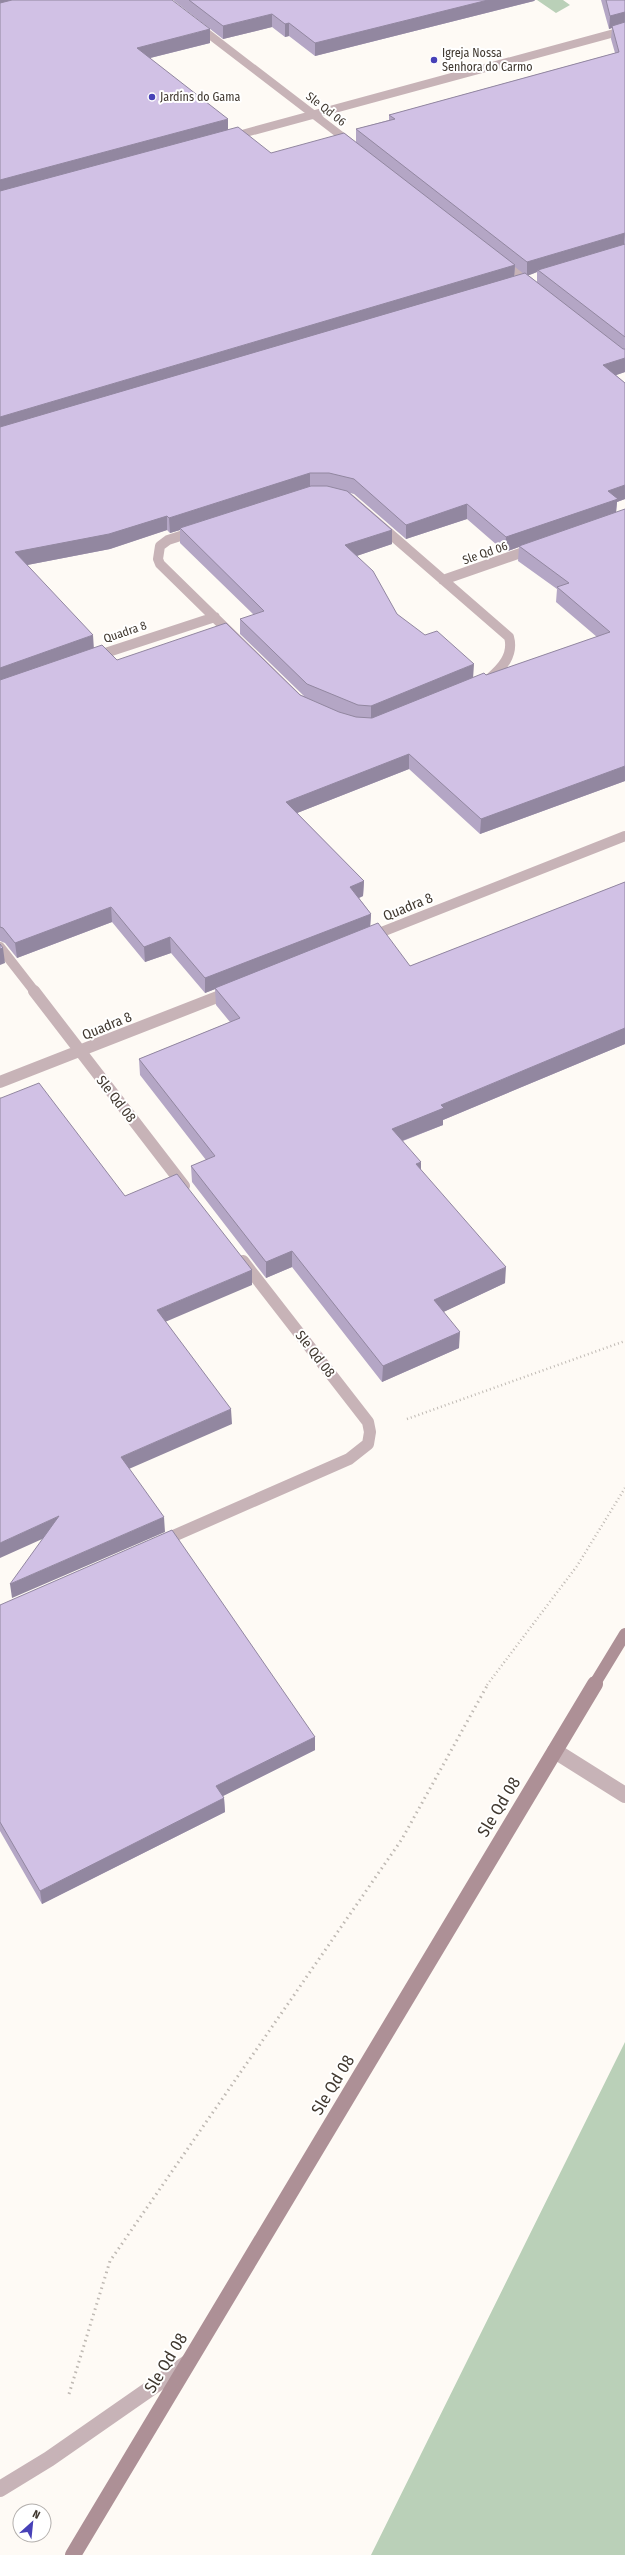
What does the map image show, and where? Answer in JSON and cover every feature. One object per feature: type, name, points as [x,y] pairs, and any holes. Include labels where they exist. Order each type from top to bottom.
[{"type":"street","name":"Sle Qd 06","points":[[188,19],[357,148]]},
{"type":"street","points":[[221,140],[625,30]]},
{"type":"street","points":[[492,253],[541,292]]},
{"type":"street","points":[[310,494],[328,494],[350,499],[509,637],[510,651],[502,668],[489,679],[372,727],[357,726],[340,721],[303,704],[215,617],[160,564],[158,559],[160,546],[168,540],[310,494]]},
{"type":"street","name":"Sle Qd 06","points":[[443,580],[545,545]]},
{"type":"street","name":"Quadra 8","points":[[82,661],[149,637],[215,617]]},
{"type":"street","name":"Quadra 8","points":[[359,941],[625,836]]},
{"type":"street","name":"Sle Qd 08","points":[[0,947],[79,1052],[192,1196]]},
{"type":"street","name":"Quadra 8","points":[[0,1082],[241,987]]},
{"type":"street","name":"Sle Qd 08","points":[[236,1252],[368,1422],[370,1432]]},
{"type":"street","points":[[153,1545],[349,1460],[368,1444],[370,1432]]},
{"type":"street","name":"Sle Qd 08","points":[[73,2555],[625,1634]]},
{"type":"street","points":[[555,1750],[625,1795]]},
{"type":"street","points":[[0,2489],[49,2459],[189,2361]]},
{"type":"path","points":[[370,1432],[625,1341]]},
{"type":"path","points":[[68,2398],[110,2261],[402,1839],[482,1692],[577,1566],[625,1488]]},
{"type":"green space","points":[[537,0],[563,0],[570,5],[556,13]]},
{"type":"green space","points":[[625,2042],[625,2555],[371,2555]]},
{"type":"building","points":[[12,0],[172,0],[210,29],[137,48],[228,119],[0,180],[0,3]]},
{"type":"building","points":[[189,0],[488,0],[315,43],[289,23],[285,24],[272,14],[223,26]]},
{"type":"building","points":[[606,0],[625,0],[625,12],[610,16]]},
{"type":"building","points":[[625,22],[625,233],[527,262],[356,129],[395,119],[389,115],[619,52],[612,26]]},
{"type":"building","points":[[238,127],[271,153],[344,133],[515,265],[0,417],[0,191]]},
{"type":"building","points":[[625,244],[625,337],[538,270]]},
{"type":"building","points":[[525,273],[623,349],[625,349],[625,358],[603,365],[625,383],[625,485],[608,491],[618,499],[506,537],[467,504],[406,525],[354,479],[329,473],[310,473],[169,518],[167,516],[109,534],[15,552],[93,635],[0,668],[0,427]]},
{"type":"building","points":[[311,486],[327,486],[347,491],[392,530],[345,545],[373,571],[397,614],[425,635],[437,631],[474,664],[371,706],[358,705],[307,684],[240,619],[264,611],[180,528]]},
{"type":"building","points":[[625,509],[625,766],[481,819],[409,754],[286,802],[364,881],[350,887],[371,914],[205,978],[170,937],[144,947],[111,907],[15,943],[3,928],[0,927],[0,680],[102,645],[117,660],[226,623],[300,695],[339,712],[356,717],[372,718],[484,673],[486,675],[610,632],[557,587],[569,583],[519,546]]},
{"type":"building","points":[[625,882],[625,1028],[441,1105],[444,1108],[392,1129],[421,1162],[416,1164],[506,1267],[434,1300],[460,1332],[383,1366],[292,1251],[266,1262],[191,1166],[215,1156],[139,1059],[240,1018],[215,988],[378,923],[410,966]]},
{"type":"building","points":[[39,1083],[125,1196],[177,1174],[252,1270],[157,1310],[231,1409],[121,1457],[164,1517],[10,1584],[59,1516],[0,1543],[0,1098]]},
{"type":"building","points":[[172,1530],[315,1737],[216,1786],[224,1798],[40,1891],[0,1822],[0,1605]]},
{"type":"place","name":"Igreja Nossa Senhora do Carmo","points":[[434,60]]},
{"type":"place","name":"Jardíns do Gama","points":[[152,97]]}]
